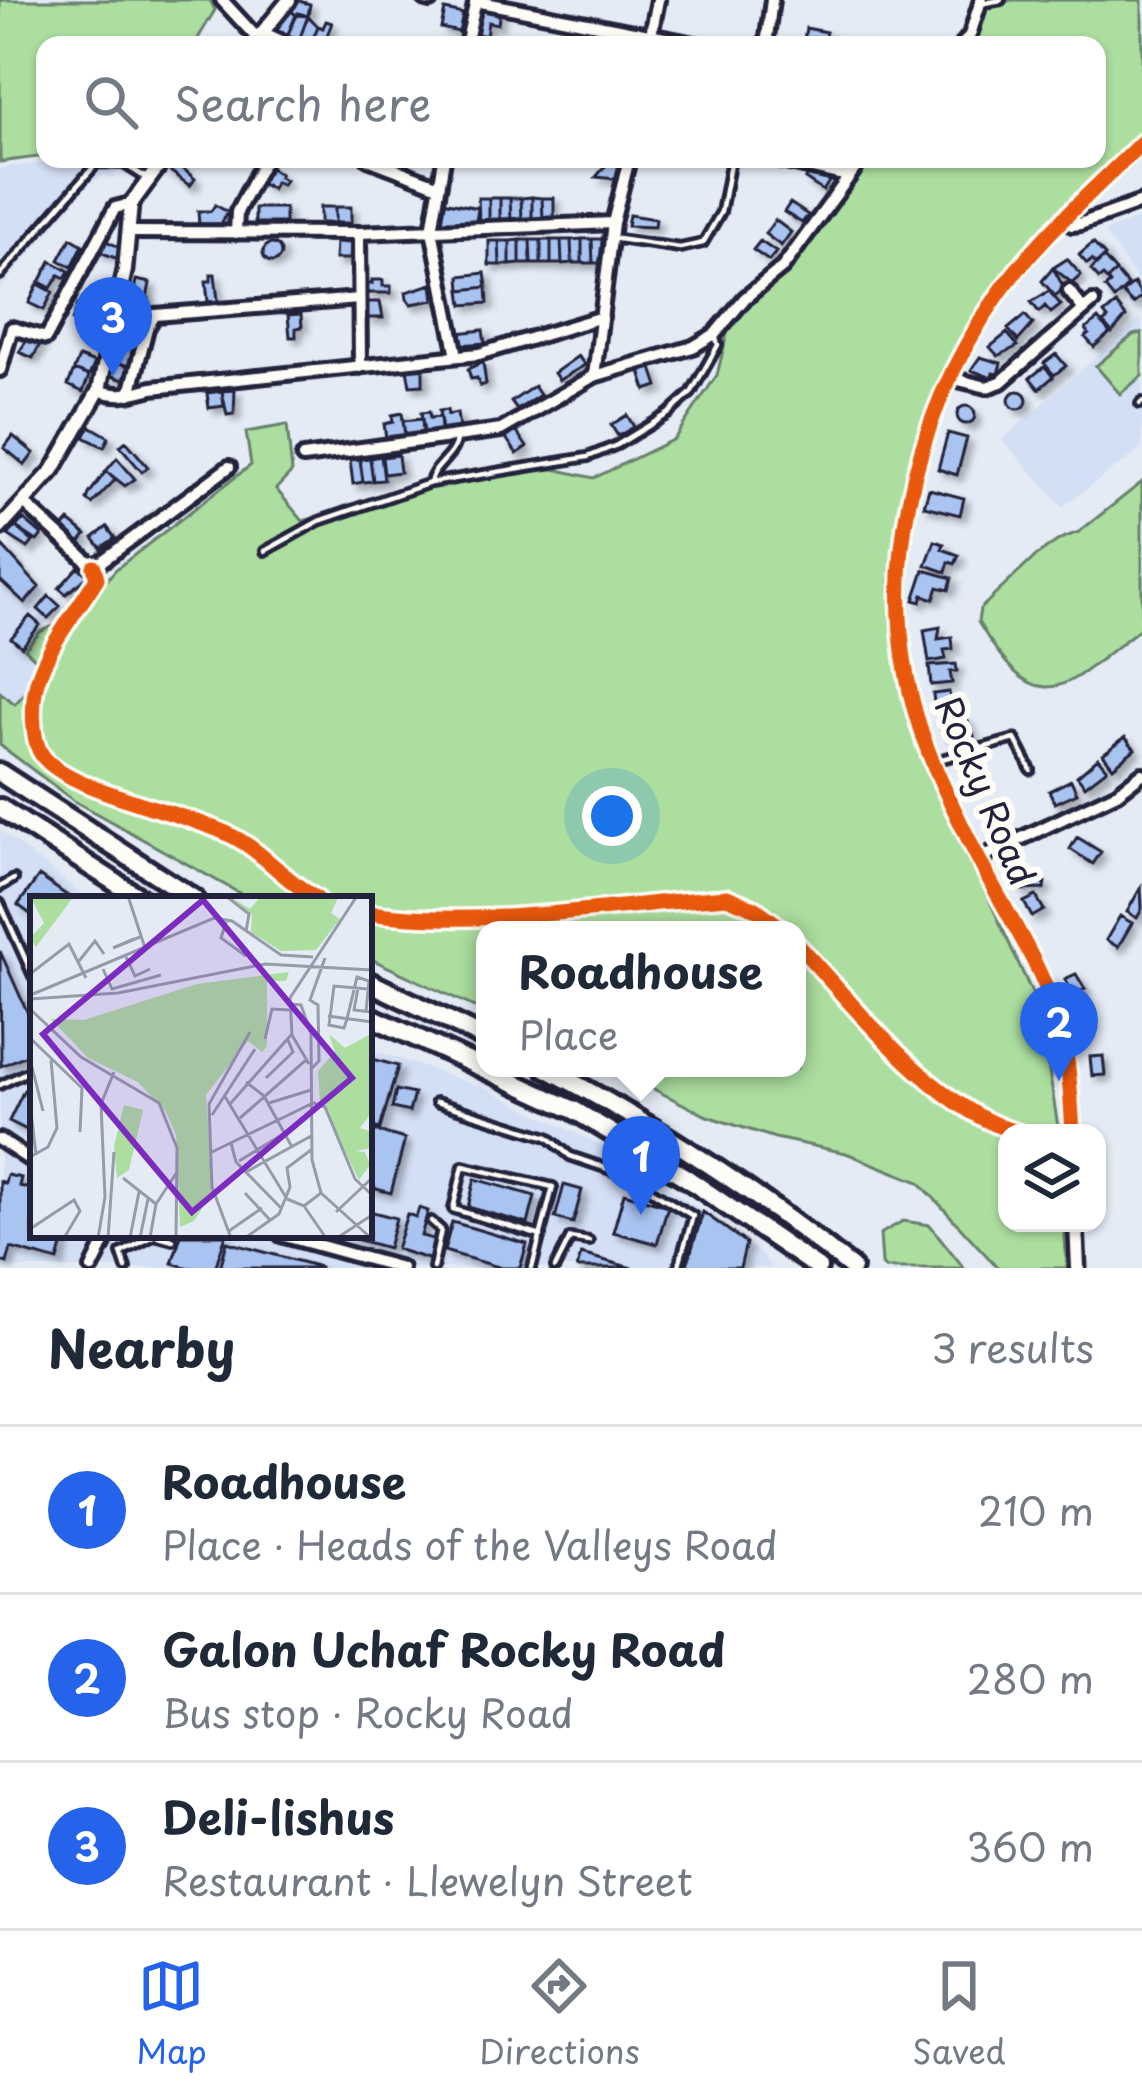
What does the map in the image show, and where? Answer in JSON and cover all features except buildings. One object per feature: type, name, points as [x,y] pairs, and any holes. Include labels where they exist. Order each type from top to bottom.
[{"type":"highway","points":[[0,772],[189,896]]},
{"type":"highway","points":[[0,808],[136,896]]},
{"type":"highway","points":[[372,983],[476,1034]]},
{"type":"highway","points":[[372,1017],[476,1065]]},
{"type":"highway","points":[[502,1077],[574,1110],[686,1177],[818,1268]]},
{"type":"highway","points":[[564,1077],[627,1109],[690,1150],[852,1268]]},
{"type":"street","points":[[223,0],[255,36]]},
{"type":"street","points":[[259,36],[289,0]]},
{"type":"street","points":[[651,36],[658,0]]},
{"type":"street","points":[[767,36],[772,0]]},
{"type":"street","points":[[468,36],[476,1],[632,36]]},
{"type":"street","points":[[969,36],[981,2]]},
{"type":"street","name":"Rocky Road","points":[[1071,1124],[1064,1040],[1053,1008],[932,762],[910,696],[897,570],[913,484],[950,378],[999,294],[1142,142]]},
{"type":"street","points":[[0,528],[63,454],[99,390],[125,269],[131,204],[157,168]]},
{"type":"street","points":[[236,233],[238,212],[260,168]]},
{"type":"street","points":[[392,168],[439,186]]},
{"type":"street","points":[[442,168],[432,230],[457,356]]},
{"type":"street","points":[[594,376],[613,223],[626,168]]},
{"type":"street","points":[[812,168],[847,176]]},
{"type":"street","points":[[303,458],[501,430],[594,376],[693,346],[715,334],[745,298],[783,267],[854,168]]},
{"type":"street","points":[[1065,219],[1080,224],[1142,202]]},
{"type":"street","points":[[0,370],[12,328],[46,338],[115,208],[131,204]]},
{"type":"street","points":[[129,232],[359,233],[613,223]]},
{"type":"street","points":[[359,233],[360,367]]},
{"type":"street","points":[[950,378],[987,387],[1001,382],[1089,306],[1069,291]]},
{"type":"street","points":[[130,394],[147,328],[155,316],[359,299]]},
{"type":"street","points":[[99,390],[130,394],[479,354],[602,316]]},
{"type":"street","points":[[24,503],[94,566],[229,467]]},
{"type":"street","points":[[978,859],[1142,774]]},
{"type":"street","points":[[1130,784],[1142,794]]},
{"type":"street","points":[[0,1140],[30,1160]]},
{"type":"street","points":[[1076,1232],[1078,1268]]},
{"type":"street","points":[[92,1268],[107,1238]]},
{"type":"street","points":[[292,1238],[401,1268]]},
{"type":"lane","points":[[981,2],[1001,0]]},
{"type":"lane","points":[[0,275],[93,168]]},
{"type":"lane","points":[[130,168],[148,179]]},
{"type":"lane","points":[[611,238],[680,248],[703,243],[721,212],[729,168]]},
{"type":"lane","points":[[265,551],[319,521],[430,483],[588,457],[617,446],[692,393],[718,345],[715,334]]},
{"type":"lane","points":[[430,483],[456,446],[456,436]]},
{"type":"lane","points":[[932,762],[1015,739],[1030,770]]},
{"type":"lane","points":[[0,887],[14,879]]},
{"type":"lane","points":[[0,903],[30,969]]},
{"type":"lane","points":[[0,1085],[30,1070]]},
{"type":"lane","points":[[436,1102],[548,1137],[570,1156],[626,1175],[667,1198],[693,1216],[678,1268]]},
{"type":"lane","points":[[532,1268],[541,1236],[553,1187],[464,1166],[453,1209],[541,1236]]},
{"type":"lane","points":[[431,1221],[441,1230],[433,1268]]},
{"type":"lane","points":[[126,1268],[121,1253],[148,1238]]},
{"type":"lane","points":[[166,1238],[173,1240]]},
{"type":"lane","points":[[555,1268],[570,1238],[589,1241]]},
{"type":"shaded area","points":[[36,164],[36,168],[120,168],[112,179],[105,175],[88,185],[0,289],[0,168]]},
{"type":"shaded area","points":[[1142,217],[1142,287],[1104,232]]},
{"type":"shaded area","points":[[1142,317],[1142,449],[1063,506],[1002,440]]},
{"type":"shaded area","points":[[0,544],[60,606],[25,649],[43,664],[33,684],[14,704],[0,692]]},
{"type":"shaded area","points":[[0,830],[84,896],[30,896],[30,1238],[372,1238],[372,1049],[487,1089],[629,1159],[756,1250],[772,1268],[0,1268]]},
{"type":"green space","points":[[0,0],[210,0],[215,10],[199,36],[36,36],[36,157],[0,162]]},
{"type":"green space","points":[[1011,0],[1142,0],[1142,130],[1106,168],[1106,36],[974,36],[986,8]]},
{"type":"green space","points":[[864,168],[1106,168],[1021,257],[938,380],[900,506],[890,581],[911,730],[1039,1008],[1058,1124],[998,1124],[998,1232],[1065,1232],[1067,1268],[998,1268],[919,1182],[846,1153],[775,1138],[707,1116],[630,1077],[806,1077],[806,921],[476,921],[476,1008],[372,959],[372,896],[245,896],[74,801],[0,745],[0,692],[15,704],[42,665],[25,649],[40,632],[78,614],[116,569],[251,465],[246,432],[287,425],[292,472],[276,489],[303,521],[452,478],[554,469],[594,478],[674,439],[717,375],[729,326],[794,264]]},
{"type":"green space","points":[[1142,333],[1142,376],[1120,394],[1096,366],[1133,335]]},
{"type":"green space","points":[[1142,482],[1142,627],[1072,679],[1037,686],[1019,676],[978,622],[980,609],[1036,556],[1079,532]]},
{"type":"green space","points":[[903,1221],[930,1225],[964,1268],[885,1268],[880,1234]]},
{"type":"cycle path","points":[[1072,1124],[1064,1042],[1047,990],[954,810],[920,728],[906,672],[901,559],[923,448],[942,394],[968,343],[1030,254],[1142,142]]},
{"type":"cycle path","points":[[94,567],[97,578],[37,682],[34,720],[42,755],[55,768],[100,790],[228,834],[313,896]]},
{"type":"cycle path","points":[[372,913],[503,917],[727,897],[772,921]]},
{"type":"cycle path","points":[[806,954],[928,1080],[998,1125]]},
{"type":"place","name":"Deli-lishus","points":[[113,376]]},
{"type":"place","name":"Galon Uchaf Rocky Road","points":[[1059,1081]]},
{"type":"place","name":"Roadhouse","points":[[641,1215]]}]
